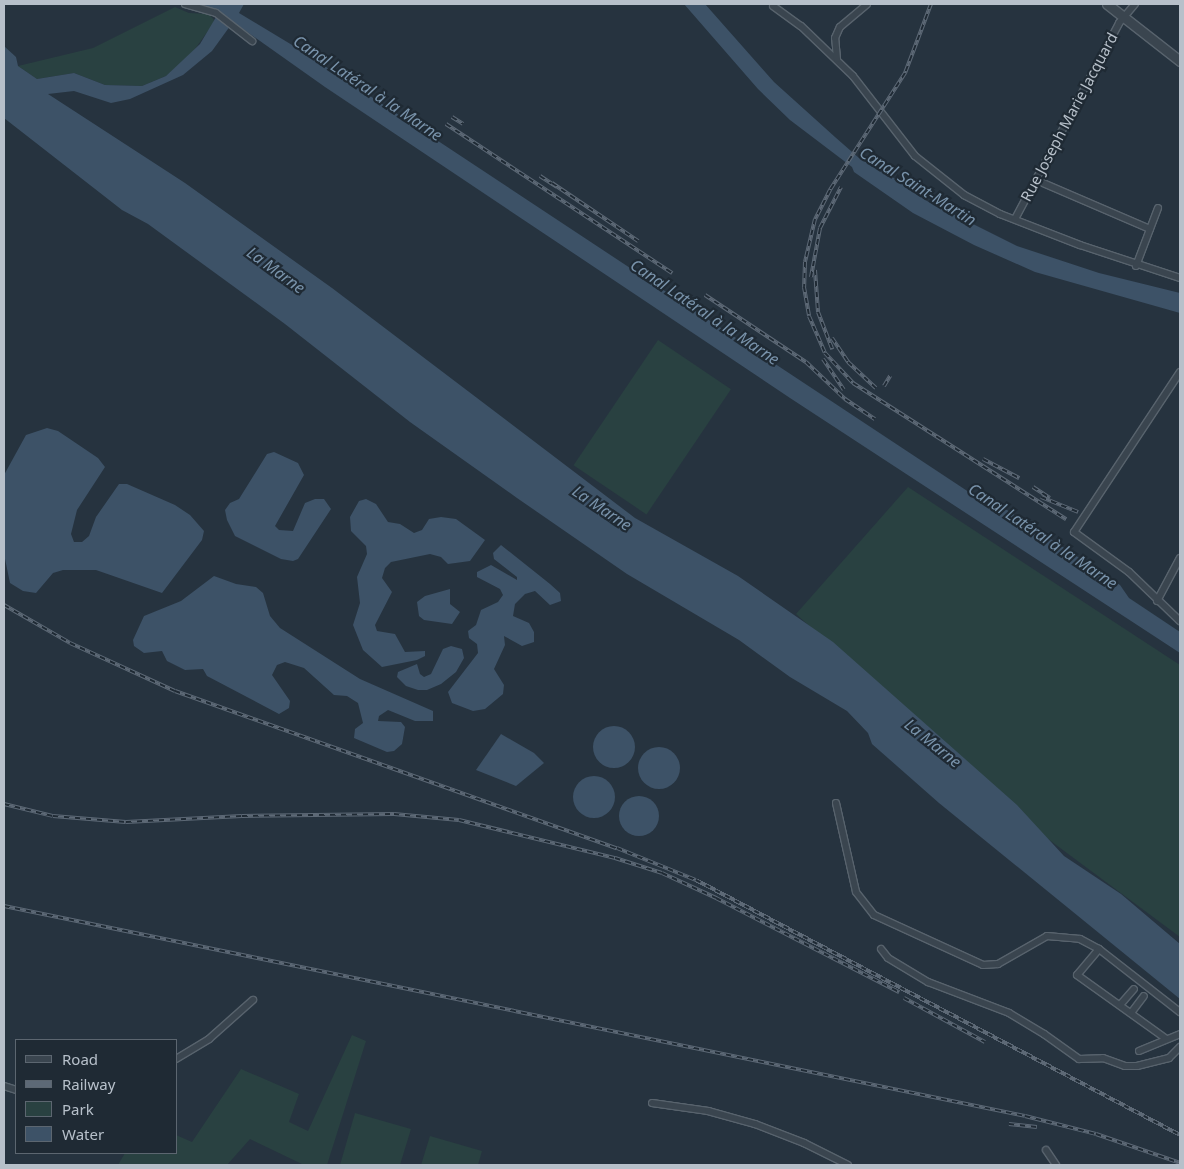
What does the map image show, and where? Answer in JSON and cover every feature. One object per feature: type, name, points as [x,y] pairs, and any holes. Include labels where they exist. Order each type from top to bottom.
[{"type":"street","points":[[185,4],[216,13],[233,24],[252,41]]},
{"type":"street","points":[[837,60],[836,33],[850,16],[867,4]]},
{"type":"street","points":[[1108,4],[1180,61]]},
{"type":"street","name":"Rue Joseph Marie Jacquard","points":[[1015,219],[1118,23],[1135,4]]},
{"type":"street","points":[[773,6],[801,26],[863,87],[915,156],[976,203],[1136,266],[1180,278]]},
{"type":"street","points":[[1036,180],[1150,229]]},
{"type":"street","points":[[1136,266],[1158,208]]},
{"type":"street","points":[[1180,372],[1074,532],[1129,572],[1157,601],[1180,621]]},
{"type":"street","points":[[1157,601],[1180,558]]},
{"type":"street","points":[[836,803],[856,892],[874,915],[983,965],[998,964],[1046,936],[1080,939],[1099,949],[1180,1012]]},
{"type":"street","points":[[881,949],[888,958],[928,982],[1009,1013],[1044,1034],[1079,1059],[1103,1058],[1125,1066],[1137,1066],[1169,1058],[1180,1047]]},
{"type":"street","points":[[1099,949],[1077,975],[1165,1038]]},
{"type":"street","points":[[1120,1006],[1134,989]]},
{"type":"street","points":[[1131,1013],[1144,996]]},
{"type":"street","points":[[178,1058],[209,1039],[253,1000]]},
{"type":"street","points":[[1139,1051],[1165,1038],[1180,1034]]},
{"type":"street","points":[[652,1103],[708,1111],[755,1124],[804,1143],[848,1165]]},
{"type":"street","points":[[1046,1150],[1056,1165]]},
{"type":"green space","points":[[175,7],[189,13],[209,14],[214,20],[213,24],[187,60],[166,76],[142,86],[105,85],[74,73],[37,79],[18,66],[93,48]]},
{"type":"green space","points":[[658,340],[731,389],[647,514],[574,465]]},
{"type":"green space","points":[[908,487],[1180,665],[1180,937],[1040,833],[796,614]]},
{"type":"green space","points":[[352,1035],[366,1041],[327,1165],[304,1165],[250,1139],[227,1165],[118,1165],[124,1154],[178,1154],[178,1136],[192,1142],[241,1069],[299,1094],[289,1122],[308,1131]]},
{"type":"green space","points":[[355,1113],[411,1129],[400,1165],[340,1165]]},
{"type":"green space","points":[[430,1136],[482,1151],[478,1165],[421,1165]]},
{"type":"water","points":[[202,4],[244,4],[239,13],[302,51],[993,508],[1007,510],[1120,585],[1129,598],[1180,632],[1180,653],[790,398],[325,87],[233,22],[212,51],[183,75],[130,99],[111,103],[74,91],[48,94],[185,183],[332,288],[635,518],[738,576],[833,642],[1017,805],[1064,856],[1121,894],[1180,944],[1180,999],[939,803],[872,744],[868,733],[847,711],[790,677],[739,640],[627,574],[517,498],[410,422],[285,324],[148,224],[122,210],[4,118],[4,46],[16,57],[18,66],[37,79],[74,73],[105,85],[142,86],[166,76],[200,44],[219,12]]},
{"type":"water","points":[[684,4],[705,4],[774,82],[835,137],[859,158],[864,157],[925,200],[1017,246],[1099,273],[1180,293],[1180,313],[1035,272],[974,245],[913,213],[854,172],[852,167],[790,120],[758,89]]},
{"type":"water","points":[[47,428],[58,431],[98,458],[105,467],[77,510],[71,534],[74,542],[82,542],[89,536],[96,517],[119,484],[127,484],[175,505],[190,515],[204,531],[202,540],[162,593],[96,570],[63,570],[53,573],[36,593],[23,591],[10,583],[4,554],[4,475],[26,435]]},
{"type":"water","points":[[274,452],[298,463],[304,475],[275,526],[279,530],[293,531],[305,503],[315,499],[324,499],[331,509],[298,559],[293,561],[281,559],[235,536],[227,520],[225,510],[230,503],[239,499],[267,454]]},
{"type":"water","points":[[366,499],[376,504],[388,522],[400,524],[414,533],[422,530],[429,519],[441,517],[456,519],[485,540],[470,561],[448,564],[441,557],[430,554],[391,562],[385,568],[382,578],[392,592],[375,625],[377,631],[395,634],[405,652],[425,651],[425,656],[417,660],[382,667],[363,650],[353,625],[360,603],[357,577],[367,554],[366,546],[351,531],[350,517],[359,501]]},
{"type":"water","points":[[501,545],[560,593],[561,601],[550,605],[535,591],[525,594],[515,604],[513,616],[529,623],[534,632],[534,642],[522,646],[504,636],[505,645],[494,669],[504,685],[503,694],[485,709],[473,711],[452,703],[448,692],[478,653],[477,644],[469,638],[468,631],[476,625],[481,610],[498,602],[503,595],[500,589],[477,577],[477,572],[491,565],[517,580],[517,577],[494,559],[493,553]]},
{"type":"water","points":[[214,576],[236,584],[256,587],[263,593],[270,616],[280,628],[360,679],[433,711],[433,721],[415,721],[388,710],[379,716],[378,721],[401,722],[405,727],[402,744],[394,751],[387,752],[354,738],[355,729],[363,723],[358,703],[347,696],[334,695],[304,668],[285,662],[277,665],[272,675],[290,701],[289,708],[279,714],[207,676],[203,669],[185,670],[167,661],[162,651],[144,653],[134,646],[133,640],[144,616],[181,601]]},
{"type":"water","points":[[450,589],[450,604],[460,612],[452,624],[424,620],[419,616],[417,602],[425,596]]},
{"type":"water","points":[[451,646],[462,649],[464,658],[456,672],[441,684],[427,690],[418,690],[406,686],[397,677],[398,672],[417,664],[420,674],[424,677],[431,674],[443,649]]},
{"type":"water","points":[[618,726],[626,729],[632,735],[635,747],[632,759],[626,765],[610,768],[602,765],[596,759],[593,743],[596,735],[602,729]]},
{"type":"water","points":[[501,734],[534,753],[544,763],[516,786],[476,770]]},
{"type":"water","points":[[659,747],[674,753],[680,768],[674,783],[659,789],[644,783],[638,768],[644,753]]},
{"type":"water","points":[[594,776],[609,782],[615,797],[609,812],[594,818],[579,812],[573,797],[579,782]]},
{"type":"water","points":[[643,796],[650,799],[656,805],[659,816],[658,824],[650,833],[643,836],[635,836],[628,833],[620,824],[619,812],[622,805],[631,797]]},
{"type":"railway","points":[[931,4],[905,73],[830,190],[815,219],[805,262],[804,287],[809,316],[825,353],[853,383],[1066,519]]},
{"type":"railway","points":[[452,117],[463,124]]},
{"type":"railway","points":[[446,124],[672,273]]},
{"type":"railway","points":[[540,176],[557,187]]},
{"type":"railway","points":[[552,183],[638,241]]},
{"type":"railway","points":[[811,277],[820,228],[841,187]]},
{"type":"railway","points":[[815,270],[818,312],[832,349]]},
{"type":"railway","points":[[705,295],[806,362],[845,399],[875,419]]},
{"type":"railway","points":[[832,338],[848,362],[876,388]]},
{"type":"railway","points":[[823,359],[844,390]]},
{"type":"railway","points":[[884,386],[890,376]]},
{"type":"railway","points":[[983,459],[1019,478]]},
{"type":"railway","points":[[1033,487],[1050,498]]},
{"type":"railway","points":[[1041,497],[1078,512]]},
{"type":"railway","points":[[4,605],[70,643],[175,691],[617,848],[696,880],[1180,1135]]},
{"type":"railway","points":[[4,804],[53,816],[126,822],[242,816],[394,814],[459,820],[615,858],[662,873],[716,898],[899,992]]},
{"type":"railway","points":[[4,906],[1025,1116],[1096,1134],[1180,1163]]},
{"type":"railway","points":[[904,998],[985,1042]]},
{"type":"railway","points":[[1009,1124],[1037,1127]]},
{"type":"water label","name":"Canal Latéral à la Marne","points":[[368,88]]},
{"type":"water label","name":"Canal Saint-Martin","points":[[918,186]]},
{"type":"water label","name":"La Marne","points":[[276,270]]},
{"type":"water label","name":"Canal Latéral à la Marne","points":[[705,312]]},
{"type":"water label","name":"La Marne","points":[[602,508]]},
{"type":"water label","name":"Canal Latéral à la Marne","points":[[1043,536]]},
{"type":"water label","name":"La Marne","points":[[933,743]]}]
